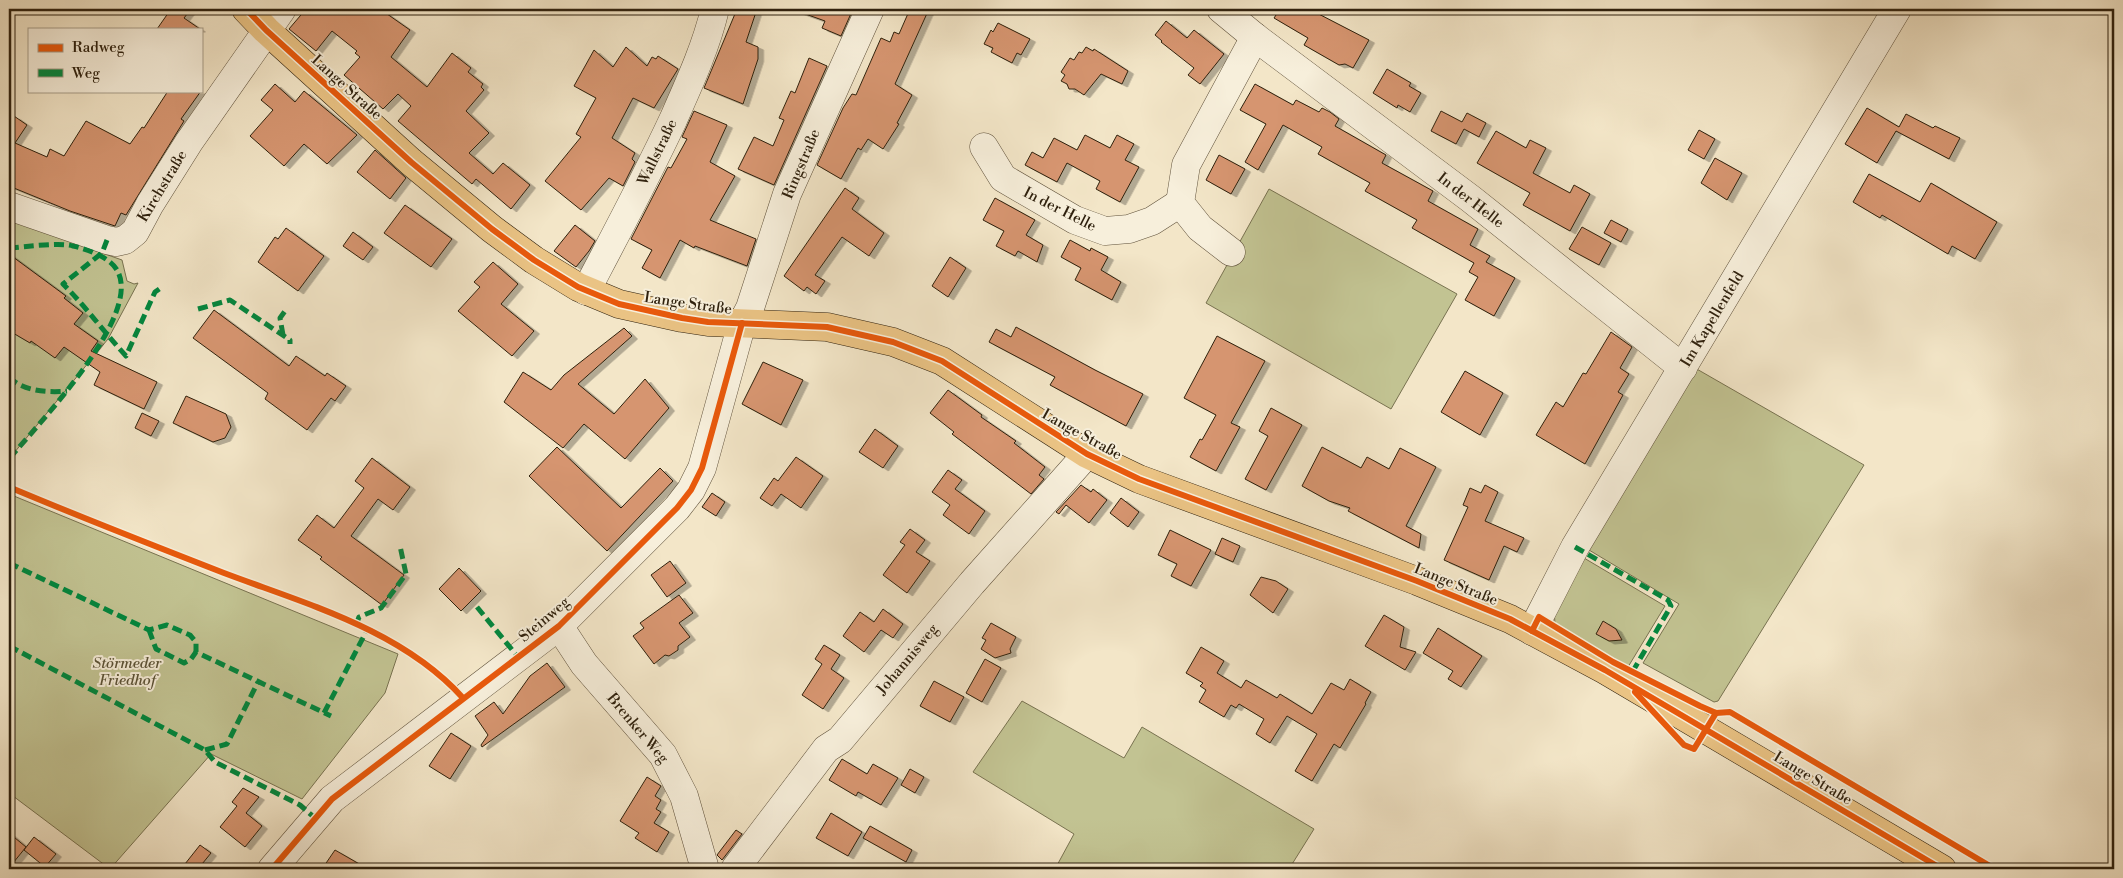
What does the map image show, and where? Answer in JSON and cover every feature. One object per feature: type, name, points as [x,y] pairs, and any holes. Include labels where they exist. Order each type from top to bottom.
[{"type":"main road","name":"Lange Straße","points":[[246,9],[274,19],[411,162],[485,223],[534,260],[586,291],[619,304],[660,314],[708,322],[827,327],[893,342],[942,361],[1086,454],[1139,478],[1469,601],[1532,631],[1606,670],[1942,869]]},
{"type":"street","name":"Wallstraße","points":[[586,291],[656,157],[683,98],[703,49],[715,9]]},
{"type":"street","name":"Ringstraße","points":[[742,323],[750,308],[787,194],[870,9]]},
{"type":"street","name":"Im Kapellenfeld","points":[[1532,631],[1575,547],[1897,9]]},
{"type":"street","name":"Kirchstraße","points":[[9,206],[88,235],[116,242],[125,240],[135,232],[189,142],[274,19]]},
{"type":"street","name":"In der Helle","points":[[984,147],[1002,178],[1075,220],[1105,231],[1129,229],[1152,221],[1180,202],[1186,165],[1239,19],[1471,199],[1683,368]]},
{"type":"street","points":[[1180,202],[1200,228],[1231,252]]},
{"type":"street","name":"Steinweg","points":[[272,869],[332,799],[559,626],[677,508],[692,490],[702,468],[742,323]]},
{"type":"street","name":"Johannisweg","points":[[735,869],[826,749],[840,740],[972,583],[1086,454]]},
{"type":"street","name":"Brenker Weg","points":[[559,626],[584,664],[663,755],[684,796],[705,869]]},
{"type":"green space","points":[[1269,189],[1457,294],[1391,409],[1206,303]]},
{"type":"green space","points":[[9,220],[122,260],[127,281],[134,284],[138,283],[108,339],[9,459]]},
{"type":"green space","points":[[1695,368],[1864,465],[1718,701],[1714,702],[1643,663],[1679,604],[1589,550]]},
{"type":"green space","name":"Störmeder Friedhof","points":[[9,494],[398,654],[385,693],[302,799],[211,754],[110,869],[9,793]]},
{"type":"green space","points":[[1584,558],[1665,606],[1628,667],[1555,624],[1554,609]]},
{"type":"green space","points":[[1022,701],[1124,758],[1142,727],[1314,829],[1289,869],[1055,869],[1074,834],[973,772]]},
{"type":"building","points":[[171,9],[191,9],[184,18],[199,28],[158,28]]},
{"type":"building","points":[[306,9],[380,9],[410,30],[391,57],[427,87],[452,53],[471,68],[468,72],[483,84],[481,87],[484,90],[466,111],[489,133],[469,153],[493,174],[503,163],[530,185],[511,209],[476,179],[472,184],[398,121],[411,106],[398,94],[383,109],[344,75],[360,57],[355,53],[357,51],[332,31],[316,51],[289,29]]},
{"type":"building","points":[[737,9],[757,9],[746,42],[758,47],[758,59],[743,104],[704,88]]},
{"type":"building","points":[[798,9],[853,9],[841,36],[822,28],[825,21],[797,11]]},
{"type":"building","points":[[910,9],[929,9],[895,84],[912,95],[897,123],[899,124],[883,149],[868,139],[861,150],[858,148],[841,179],[817,165],[843,108],[852,94],[856,95],[881,38],[890,42],[894,32],[899,34]]},
{"type":"building","points":[[1280,9],[1309,9],[1369,40],[1353,68],[1345,64],[1339,65],[1304,45],[1308,38],[1274,18]]},
{"type":"building","points":[[1166,21],[1187,38],[1194,30],[1224,54],[1200,84],[1188,75],[1194,68],[1155,35]]},
{"type":"building","points":[[998,23],[1030,39],[1021,55],[1017,53],[1012,63],[991,52],[993,48],[984,44],[991,30],[993,32]]},
{"type":"building","points":[[626,47],[647,66],[652,57],[656,59],[658,56],[678,69],[654,108],[633,98],[612,138],[635,153],[632,159],[635,162],[623,186],[609,178],[581,210],[545,181],[581,137],[576,134],[596,98],[574,86],[594,50],[613,67]]},
{"type":"building","points":[[1086,47],[1093,51],[1094,49],[1128,71],[1122,84],[1101,74],[1084,95],[1075,89],[1069,89],[1067,84],[1061,81],[1065,75],[1061,72],[1070,58],[1074,60],[1079,52],[1082,53]]},
{"type":"building","points":[[809,58],[827,66],[774,185],[738,169],[754,137],[773,146],[784,120],[779,118],[791,91],[795,93]]},
{"type":"building","points":[[1387,69],[1411,83],[1409,86],[1421,93],[1410,112],[1398,105],[1397,108],[1373,93]]},
{"type":"building","points":[[275,84],[295,102],[304,91],[357,135],[327,164],[304,144],[284,166],[250,136],[273,110],[261,100]]},
{"type":"building","points":[[1255,84],[1293,105],[1296,100],[1319,112],[1322,108],[1330,112],[1339,119],[1335,126],[1386,155],[1382,163],[1433,191],[1428,201],[1478,229],[1470,245],[1490,256],[1486,262],[1515,278],[1494,316],[1465,300],[1478,277],[1469,272],[1474,263],[1412,228],[1417,220],[1365,191],[1370,183],[1318,154],[1322,147],[1283,125],[1258,170],[1245,162],[1266,124],[1240,110]]},
{"type":"building","points":[[167,92],[200,92],[181,119],[184,121],[126,215],[121,213],[115,226],[70,211],[9,186],[9,124],[14,116],[27,125],[15,143],[47,157],[50,149],[64,156],[86,121],[130,144],[142,127],[144,128]]},
{"type":"building","points":[[1867,108],[1899,127],[1906,114],[1933,128],[1935,126],[1960,138],[1949,159],[1896,131],[1877,163],[1845,144]]},
{"type":"building","points":[[694,111],[727,125],[710,162],[735,176],[710,220],[756,239],[747,266],[695,246],[694,248],[680,240],[660,278],[642,268],[652,250],[631,239],[668,167],[671,168],[687,139],[682,137]]},
{"type":"building","points":[[1441,111],[1462,122],[1467,113],[1486,123],[1479,137],[1464,129],[1456,144],[1431,131]]},
{"type":"building","points":[[1699,130],[1715,139],[1704,159],[1688,150]]},
{"type":"building","points":[[1496,131],[1526,148],[1530,140],[1546,148],[1533,173],[1570,193],[1574,185],[1590,194],[1570,231],[1523,205],[1530,193],[1477,163]]},
{"type":"building","points":[[1085,135],[1110,148],[1117,135],[1134,144],[1125,160],[1139,167],[1120,202],[1096,189],[1100,181],[1067,163],[1057,182],[1025,165],[1032,152],[1043,158],[1054,138],[1077,150]]},
{"type":"building","points":[[375,150],[406,178],[390,199],[357,172]]},
{"type":"building","points":[[1219,155],[1245,169],[1231,194],[1206,180]]},
{"type":"building","points":[[1715,158],[1742,173],[1727,200],[1701,183]]},
{"type":"building","points":[[1869,174],[1920,202],[1931,183],[1997,222],[1975,259],[1952,246],[1948,254],[1882,215],[1880,218],[1853,202]]},
{"type":"building","points":[[845,188],[859,198],[852,209],[884,233],[869,256],[842,237],[815,275],[825,281],[816,294],[807,287],[804,291],[784,276]]},
{"type":"building","points":[[995,198],[1035,220],[1026,235],[1043,245],[1037,262],[1018,251],[1015,256],[996,246],[1004,231],[983,220]]},
{"type":"building","points":[[405,205],[452,239],[431,267],[384,233]]},
{"type":"building","points":[[1611,220],[1628,229],[1621,242],[1604,233]]},
{"type":"building","points":[[575,225],[595,241],[576,267],[554,251]]},
{"type":"building","points":[[1582,227],[1611,243],[1599,265],[1569,249]]},
{"type":"building","points":[[286,228],[324,256],[298,291],[258,262],[275,237],[278,239]]},
{"type":"building","points":[[353,232],[373,247],[363,260],[343,246]]},
{"type":"building","points":[[1070,240],[1090,251],[1091,248],[1108,257],[1101,270],[1121,282],[1112,300],[1075,280],[1081,268],[1061,257]]},
{"type":"building","points":[[9,254],[66,296],[64,298],[83,313],[74,324],[98,341],[91,351],[157,382],[144,409],[94,385],[100,372],[64,347],[55,358],[31,341],[30,343],[13,333],[15,330],[9,325]]},
{"type":"building","points":[[950,257],[966,268],[948,297],[932,286]]},
{"type":"building","points":[[493,262],[518,284],[501,304],[534,331],[512,356],[458,311],[480,287],[474,282]]},
{"type":"building","points":[[214,310],[289,366],[296,356],[325,376],[327,373],[346,386],[335,401],[331,398],[307,430],[265,399],[268,393],[193,338]]},
{"type":"building","points":[[1016,327],[1143,394],[1126,426],[1050,385],[1055,377],[989,342],[996,329],[1011,337]]},
{"type":"building","points":[[624,328],[632,336],[578,384],[614,414],[645,379],[669,408],[625,459],[584,424],[563,448],[504,402],[523,372],[551,390],[564,375]]},
{"type":"building","points":[[1611,332],[1632,347],[1620,368],[1629,374],[1618,392],[1623,395],[1585,464],[1536,435],[1556,402],[1563,407],[1583,373],[1586,374]]},
{"type":"building","points":[[1217,336],[1265,361],[1231,423],[1240,427],[1216,471],[1190,457],[1216,415],[1184,398]]},
{"type":"building","points":[[763,362],[803,380],[781,425],[742,404]]},
{"type":"building","points":[[1465,371],[1503,393],[1480,435],[1441,412]]},
{"type":"building","points":[[948,390],[982,415],[981,417],[1016,441],[1014,443],[1045,467],[1039,475],[1044,479],[1031,494],[952,434],[954,432],[930,413]]},
{"type":"building","points":[[186,396],[226,414],[231,427],[225,438],[213,442],[173,423]]},
{"type":"building","points":[[1271,408],[1302,425],[1266,490],[1245,479],[1268,436],[1259,431]]},
{"type":"building","points":[[142,413],[159,421],[151,436],[135,428]]},
{"type":"building","points":[[875,429],[898,446],[883,468],[859,452]]},
{"type":"building","points":[[557,447],[621,508],[660,468],[673,481],[607,551],[529,476]]},
{"type":"building","points":[[1322,447],[1361,468],[1367,457],[1389,469],[1400,448],[1436,467],[1406,526],[1421,534],[1419,548],[1348,511],[1350,508],[1329,501],[1302,486]]},
{"type":"building","points":[[796,457],[823,476],[801,508],[781,494],[772,506],[760,498],[774,478],[778,481]]},
{"type":"building","points":[[372,458],[410,487],[393,510],[378,499],[351,536],[404,575],[382,605],[320,559],[322,557],[298,540],[317,515],[334,528],[364,488],[355,481]]},
{"type":"building","points":[[948,470],[962,480],[955,489],[985,511],[969,534],[943,515],[950,505],[932,492]]},
{"type":"building","points":[[1081,485],[1091,492],[1093,489],[1107,500],[1089,523],[1066,505],[1059,514],[1056,512]]},
{"type":"building","points":[[1485,485],[1498,492],[1485,521],[1524,538],[1517,552],[1504,546],[1489,580],[1444,560],[1468,507],[1463,505],[1470,488],[1481,493]]},
{"type":"building","points":[[712,493],[725,502],[716,516],[702,507]]},
{"type":"building","points":[[1121,498],[1139,512],[1128,527],[1110,513]]},
{"type":"building","points":[[910,529],[925,540],[916,552],[930,561],[907,593],[883,575],[905,545],[900,542]]},
{"type":"building","points":[[1170,530],[1211,550],[1191,586],[1171,576],[1177,564],[1158,555]]},
{"type":"building","points":[[1222,538],[1240,546],[1233,562],[1215,554]]},
{"type":"building","points":[[670,561],[686,583],[667,597],[651,575]]},
{"type":"building","points":[[459,568],[481,591],[461,611],[439,589]]},
{"type":"building","points":[[1261,577],[1276,581],[1288,589],[1273,613],[1250,595]]},
{"type":"building","points":[[679,595],[693,613],[679,623],[690,637],[678,646],[678,650],[669,656],[665,655],[654,664],[633,636],[644,628],[640,623]]},
{"type":"building","points":[[883,609],[903,624],[893,638],[881,630],[864,652],[843,636],[860,612],[874,622]]},
{"type":"building","points":[[1384,615],[1404,627],[1400,647],[1416,652],[1405,670],[1365,646]]},
{"type":"building","points":[[1603,621],[1616,629],[1622,640],[1609,641],[1596,634]]},
{"type":"building","points":[[991,623],[1016,637],[1010,649],[1011,653],[995,658],[981,649],[986,640],[982,638]]},
{"type":"building","points":[[1438,628],[1482,656],[1461,687],[1448,679],[1453,671],[1423,653]]},
{"type":"building","points":[[824,645],[840,655],[831,669],[844,678],[823,709],[802,695],[822,664],[815,659]]},
{"type":"building","points":[[1201,647],[1224,661],[1217,673],[1241,688],[1246,680],[1277,698],[1280,694],[1312,714],[1331,683],[1344,690],[1350,679],[1371,692],[1340,748],[1334,744],[1312,781],[1295,771],[1317,734],[1287,716],[1270,743],[1256,734],[1264,719],[1239,704],[1236,708],[1231,705],[1224,717],[1199,702],[1206,690],[1200,686],[1203,683],[1186,673]]},
{"type":"building","points":[[985,659],[1001,668],[982,702],[966,693]]},
{"type":"building","points":[[547,663],[565,687],[482,747],[481,745],[488,735],[475,716],[494,702],[503,714],[530,676]]},
{"type":"building","points":[[934,681],[964,697],[950,722],[920,706]]},
{"type":"building","points":[[451,733],[471,746],[450,779],[429,766]]},
{"type":"building","points":[[842,759],[867,774],[873,764],[898,778],[881,805],[858,792],[856,796],[829,780]]},
{"type":"building","points":[[910,769],[924,777],[915,793],[901,785]]},
{"type":"building","points":[[647,777],[661,786],[655,796],[661,800],[656,809],[661,812],[654,823],[669,832],[657,852],[635,838],[639,833],[620,821]]},
{"type":"building","points":[[243,788],[259,797],[246,813],[262,826],[245,847],[220,827],[237,806],[232,802]]},
{"type":"building","points":[[831,813],[862,832],[848,856],[816,838]]},
{"type":"building","points":[[870,826],[912,850],[906,862],[863,838]]},
{"type":"building","points":[[736,830],[742,834],[722,860],[717,855]]},
{"type":"building","points":[[9,833],[26,847],[9,868]]},
{"type":"building","points":[[34,837],[56,854],[45,867],[24,850]]},
{"type":"building","points":[[200,845],[211,853],[198,869],[181,869]]},
{"type":"building","points":[[335,850],[368,869],[322,869]]},
{"type":"marked path","points":[[107,240],[102,253],[63,284],[126,356],[155,292],[162,287]]},
{"type":"marked path","points":[[9,248],[60,244],[85,249],[105,258],[115,267],[118,272],[121,292],[115,316],[83,370],[9,459]]},
{"type":"marked path","points":[[198,309],[230,300],[290,340],[290,344]]},
{"type":"marked path","points":[[283,335],[280,318],[285,311]]},
{"type":"marked path","points":[[9,377],[14,382],[36,390],[67,391]]},
{"type":"marked path","points":[[356,625],[359,617],[381,608],[406,574],[400,546]]},
{"type":"marked path","points":[[1575,547],[1668,600],[1671,606],[1630,676]]},
{"type":"marked path","points":[[9,563],[149,630],[167,625],[190,635],[196,642],[196,652],[331,716]]},
{"type":"marked path","points":[[477,607],[518,657]]},
{"type":"marked path","points":[[149,630],[156,649],[184,663],[191,659],[196,652]]},
{"type":"marked path","points":[[324,713],[367,630]]},
{"type":"marked path","points":[[9,646],[205,750],[215,762],[300,805],[315,818]]},
{"type":"marked path","points":[[205,750],[227,744],[258,682]]},
{"type":"cycle path","points":[[246,9],[266,30],[411,162],[492,229],[534,260],[578,287],[619,304],[682,318],[708,322],[827,327],[893,342],[942,361],[1087,454],[1139,479],[1417,581],[1510,619],[1605,670],[1942,869]]},
{"type":"cycle path","points":[[272,869],[332,799],[559,626],[677,508],[691,490],[702,468],[742,323]]},
{"type":"cycle path","points":[[9,487],[224,573],[320,608],[351,622],[411,654],[439,674],[463,698]]},
{"type":"cycle path","points":[[1532,631],[1539,617],[1613,662],[1700,706],[1716,713],[1730,712],[1995,869]]},
{"type":"cycle path","points":[[1635,692],[1684,745],[1694,749],[1716,713]]}]
